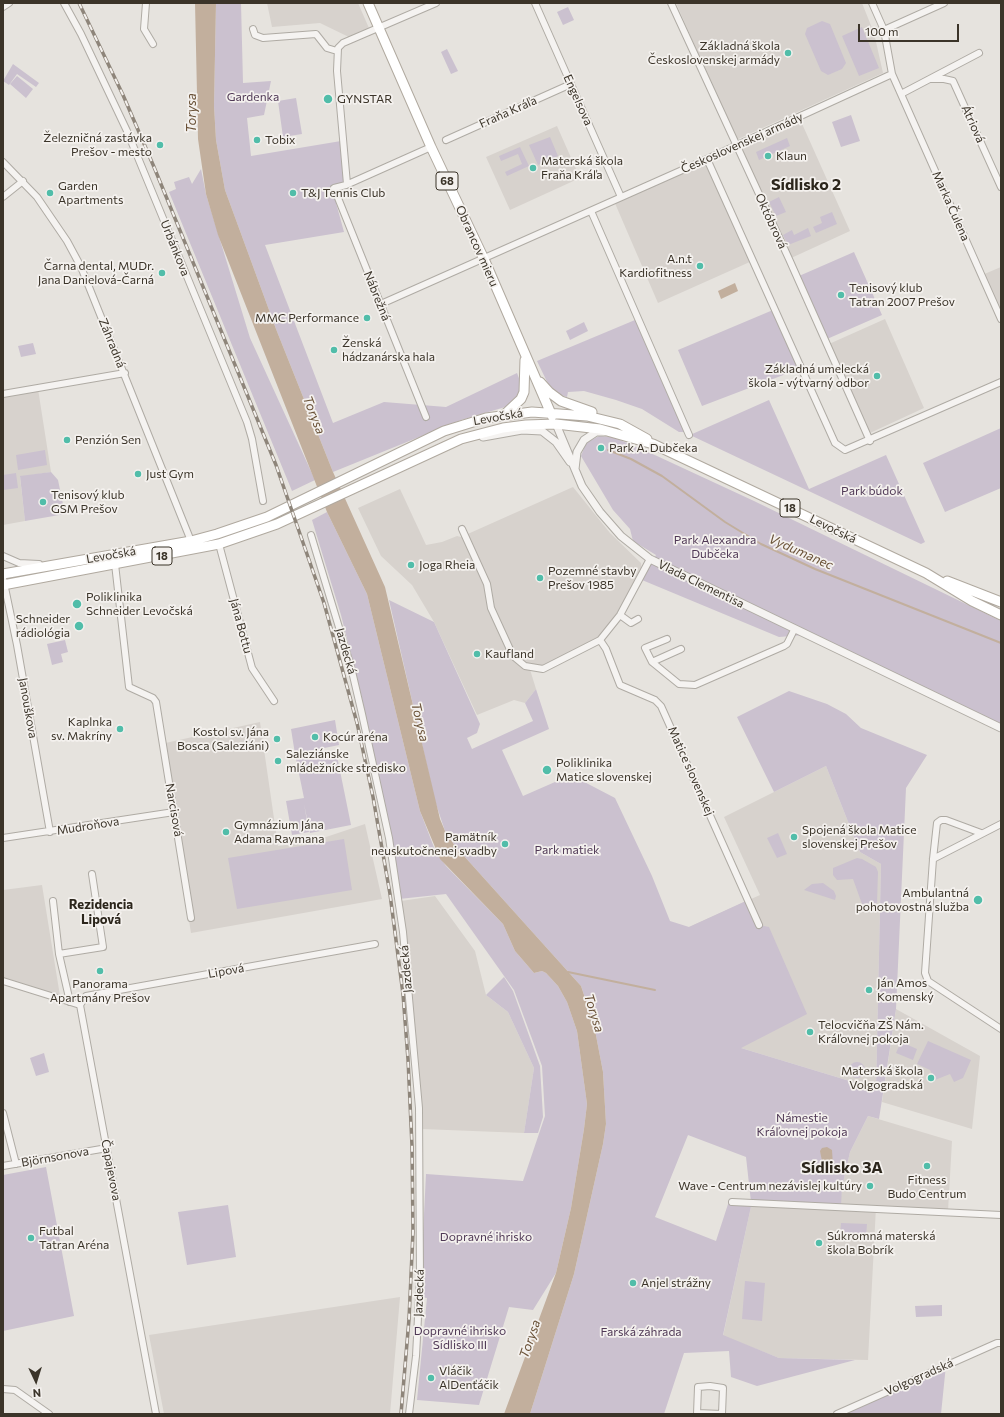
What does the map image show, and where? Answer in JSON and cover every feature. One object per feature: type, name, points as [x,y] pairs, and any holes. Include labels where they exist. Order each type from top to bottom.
[{"type":"main road","name":"Obrancov mieru","points":[[368,3],[431,147],[484,259],[556,424]]},
{"type":"main road","name":"68","points":[[505,414],[521,399],[524,392],[526,384],[525,354]]},
{"type":"main road","points":[[525,354],[545,388],[561,401],[572,406],[600,414],[620,424]]},
{"type":"main road","name":"Levočská","points":[[3,574],[191,541],[267,517],[348,479],[444,431],[464,423],[505,414],[550,412],[587,416],[620,424],[641,434],[653,444]]},
{"type":"main road","name":"Levočská","points":[[4,582],[115,564],[219,544],[278,524],[461,439],[503,428],[526,425],[556,424],[588,427],[614,432],[653,444],[926,573],[1001,602]]},
{"type":"main road","name":"Levočská","points":[[926,573],[972,601],[1001,615]]},
{"type":"street","points":[[3,7],[9,3]]},
{"type":"street","name":"Urbánkova","points":[[64,3],[81,34],[127,132],[247,422],[252,439],[262,501]]},
{"type":"street","points":[[146,3],[144,29],[153,44]]},
{"type":"street","points":[[347,184],[337,70],[337,51],[343,43],[436,3]]},
{"type":"street","name":"Engelsova","points":[[535,3],[621,197]]},
{"type":"street","name":"Októbrová","points":[[671,3],[735,146],[741,154],[870,441]]},
{"type":"street","name":"Marka Čulena","points":[[872,3],[884,30],[892,74],[1001,319]]},
{"type":"street","points":[[884,30],[944,3]]},
{"type":"street","points":[[253,29],[255,35],[263,38],[316,34],[327,48],[337,51]]},
{"type":"street","points":[[901,94],[979,53]]},
{"type":"street","name":"Československej armády","points":[[381,304],[707,159],[892,74]]},
{"type":"street","name":"Átriová","points":[[931,79],[953,81],[1001,187]]},
{"type":"street","name":"Fraňa Kráľa","points":[[446,140],[571,84]]},
{"type":"street","name":"Nábrežná","points":[[426,417],[334,188],[347,184],[431,147]]},
{"type":"street","points":[[707,159],[835,443],[845,450],[870,441],[1001,382]]},
{"type":"street","name":"Záhradná","points":[[3,162],[23,181],[54,221],[82,268],[191,541]]},
{"type":"street","points":[[3,197],[23,181]]},
{"type":"street","points":[[591,211],[689,435]]},
{"type":"street","points":[[3,394],[125,374]]},
{"type":"street","name":"Vlada Clementisa","points":[[556,424],[582,486],[600,512],[621,536],[650,559],[794,630],[1001,728]]},
{"type":"street","points":[[461,439],[522,430],[542,431],[556,442],[575,469]]},
{"type":"street","points":[[575,469],[580,446],[588,436],[596,432],[614,432]]},
{"type":"street","points":[[462,529],[487,584],[491,608],[513,656],[525,666],[543,669],[600,640],[620,615],[650,559]]},
{"type":"street","name":"Jazdecká","points":[[311,535],[351,667],[362,714],[389,838],[403,932],[419,1108],[420,1278],[416,1356],[409,1414]]},
{"type":"street","name":"Jána Bottu","points":[[219,544],[252,668],[274,702]]},
{"type":"street","points":[[3,556],[13,561],[31,564],[65,563]]},
{"type":"street","name":"Levočská","points":[[115,564],[129,687],[153,698],[156,702]]},
{"type":"street","name":"Janouškova","points":[[4,582],[50,832]]},
{"type":"street","points":[[620,615],[631,623],[638,619]]},
{"type":"street","points":[[667,639],[645,648],[652,662],[679,684],[695,685],[784,646],[787,644],[794,630]]},
{"type":"street","name":"Matice slovenskej","points":[[600,640],[606,649],[620,685],[655,700],[661,706],[759,925]]},
{"type":"street","points":[[652,662],[681,649]]},
{"type":"street","name":"Narcisová","points":[[156,702],[191,918]]},
{"type":"street","name":"Mudroňova","points":[[3,838],[174,812]]},
{"type":"street","points":[[981,833],[946,820],[941,820],[937,823],[925,973],[928,981],[1001,1029]]},
{"type":"street","points":[[933,859],[1001,824]]},
{"type":"street","points":[[59,954],[103,947],[92,874]]},
{"type":"street","points":[[53,901],[59,954],[70,1002]]},
{"type":"street","name":"Lipová","points":[[80,1005],[86,996],[375,944]]},
{"type":"street","points":[[3,981],[80,1005]]},
{"type":"street","name":"Čapajevova","points":[[80,1005],[156,1414]]},
{"type":"street","points":[[3,1113],[16,1164]]},
{"type":"street","name":"Björnsonova","points":[[3,1166],[107,1148]]},
{"type":"street","points":[[732,1202],[1001,1216]]},
{"type":"street","name":"Volgogradská","points":[[837,1414],[997,1343],[1001,1343]]},
{"type":"street","points":[[710,1386],[723,1388],[722,1414],[697,1413],[698,1387],[710,1386]]},
{"type":"street","points":[[3,1390],[15,1390],[49,1414]]},
{"type":"shaded area","points":[[195,3],[216,3],[214,106],[216,140],[225,190],[276,329],[333,472],[385,587],[440,819],[445,831],[455,846],[581,986],[594,1025],[603,1072],[606,1124],[603,1144],[574,1274],[530,1414],[504,1414],[556,1273],[571,1208],[587,1104],[577,1031],[567,1002],[558,986],[546,973],[542,971],[534,973],[515,951],[503,924],[440,859],[420,811],[367,594],[327,512],[218,235],[206,194],[198,139]]},
{"type":"shaded area","points":[[267,3],[358,3],[372,35],[353,39],[320,23],[272,27]]},
{"type":"shaded area","name":"Základná škola Československej armády","points":[[676,3],[862,3],[874,33],[883,73],[736,140]]},
{"type":"shaded area","points":[[799,117],[850,231],[789,259],[735,146]]},
{"type":"shaded area","name":"Materská škola Fraňa Kráľa","points":[[557,126],[580,178],[510,210],[486,157]]},
{"type":"shaded area","points":[[706,161],[752,261],[658,303],[614,201]]},
{"type":"shaded area","points":[[1001,267],[1001,318],[982,275]]},
{"type":"shaded area","points":[[735,283],[738,291],[721,299],[718,291]]},
{"type":"shaded area","name":"Základná umelecká škola - výtvarný odbor","points":[[885,319],[924,408],[870,433],[829,344]]},
{"type":"shaded area","points":[[38,389],[51,472],[20,477],[25,521],[3,525],[3,395]]},
{"type":"shaded area","points":[[573,487],[610,533],[641,563],[642,580],[617,625],[602,641],[544,667],[528,663],[536,689],[525,703],[514,700],[477,715],[434,622],[412,585],[381,556],[358,508],[400,489],[426,545],[442,542],[457,536],[461,537]]},
{"type":"shaded area","name":"Gymnázium Jána Adama Raymana","points":[[260,722],[278,846],[314,841],[365,824],[382,899],[191,933],[161,744]]},
{"type":"shaded area","points":[[826,766],[860,852],[881,864],[876,1089],[741,1048],[689,927],[760,895],[724,817]]},
{"type":"shaded area","points":[[42,885],[60,996],[3,979],[3,890]]},
{"type":"shaded area","points":[[435,896],[475,951],[486,995],[508,1012],[534,1068],[524,1133],[422,1129],[401,901]]},
{"type":"shaded area","name":"Materská škola Volgogradská","points":[[896,1009],[980,1056],[972,1129],[882,1102]]},
{"type":"shaded area","points":[[868,1116],[952,1141],[948,1211],[876,1207],[868,1360],[779,1358],[723,1336],[752,1202],[840,1206],[842,1187],[850,1152]]},
{"type":"shaded area","points":[[827,1147],[832,1150],[833,1166],[823,1166],[820,1151],[822,1148]]},
{"type":"shaded area","points":[[400,1297],[390,1414],[164,1414],[149,1335]]},
{"type":"green space","name":"Gardenka","points":[[216,3],[241,3],[243,83],[271,81],[264,115],[247,118],[251,156],[341,141],[344,188],[336,196],[336,203],[344,232],[265,245],[333,423],[384,402],[446,407],[517,373],[520,381],[520,392],[512,405],[461,420],[333,472],[276,329],[225,190],[216,140],[214,106]]},
{"type":"green space","points":[[568,7],[574,20],[563,25],[557,12]]},
{"type":"green space","points":[[822,21],[830,24],[846,63],[842,69],[828,75],[821,71],[805,34],[807,28]]},
{"type":"green space","points":[[862,27],[879,68],[859,76],[842,36]]},
{"type":"green space","points":[[447,49],[458,71],[451,74],[441,52]]},
{"type":"green space","points":[[13,64],[39,83],[36,87],[17,74],[9,85],[3,81]]},
{"type":"green space","points":[[17,76],[33,89],[26,98],[10,84]]},
{"type":"green space","points":[[296,98],[302,134],[283,137],[278,101]]},
{"type":"green space","points":[[851,115],[860,141],[841,147],[832,122]]},
{"type":"green space","points":[[550,137],[558,156],[538,165],[529,145]]},
{"type":"green space","points":[[787,138],[790,146],[759,160],[756,152]]},
{"type":"green space","points":[[520,147],[529,166],[507,176],[505,172],[522,164],[518,154],[501,161],[499,156]]},
{"type":"green space","points":[[201,169],[206,194],[250,338],[315,480],[292,491],[169,192],[176,189],[174,182],[189,177],[192,184]]},
{"type":"green space","points":[[779,197],[786,212],[776,216],[769,202]]},
{"type":"green space","points":[[832,212],[837,224],[816,233],[813,227],[822,223],[820,217]]},
{"type":"green space","points":[[808,228],[811,236],[788,245],[783,235],[792,230],[794,235]]},
{"type":"green space","name":"Tenisový klub Tatran 2007 Prešov","points":[[854,252],[882,315],[827,339],[799,276]]},
{"type":"green space","points":[[773,310],[799,369],[702,406],[678,350]]},
{"type":"green space","points":[[635,320],[684,432],[679,432],[642,409],[616,400],[584,391],[568,392],[567,397],[552,392],[537,361]]},
{"type":"green space","points":[[584,322],[588,331],[570,340],[566,331]]},
{"type":"green space","points":[[33,343],[36,354],[21,357],[18,346]]},
{"type":"green space","name":"Park búdok","points":[[769,400],[809,489],[886,455],[925,542],[921,544],[690,435]]},
{"type":"green space","points":[[1001,428],[1001,488],[945,512],[923,463]]},
{"type":"green space","name":"Park Alexandra Dubčeka","points":[[599,436],[613,437],[657,456],[754,501],[1001,621],[1001,728],[804,635],[779,637],[642,580],[656,555],[633,541],[630,529],[613,510],[581,456],[586,443]]},
{"type":"green space","points":[[45,450],[47,465],[18,470],[16,455]]},
{"type":"green space","name":"Tenisový klub GSM Prešov","points":[[51,472],[58,480],[65,514],[25,521],[20,476]]},
{"type":"green space","points":[[16,473],[18,488],[3,490],[3,475]]},
{"type":"green space","points":[[327,512],[367,594],[420,811],[435,850],[446,866],[503,924],[515,951],[534,973],[542,971],[546,973],[558,986],[567,1002],[577,1031],[587,1104],[571,1208],[556,1273],[533,1310],[509,1307],[479,1405],[417,1400],[427,1298],[420,1297],[426,1174],[523,1181],[545,1116],[542,1066],[514,990],[446,894],[399,899],[394,859],[362,698],[341,615],[312,520]]},
{"type":"green space","points":[[389,600],[434,622],[480,724],[477,733],[467,738],[472,749],[533,721],[525,703],[536,689],[549,729],[502,750],[523,796],[571,775],[615,798],[652,876],[670,921],[689,927],[748,900],[759,925],[769,927],[807,1014],[741,1048],[876,1089],[881,864],[860,852],[826,766],[774,792],[737,717],[789,691],[827,704],[846,714],[861,728],[927,755],[906,788],[896,1009],[879,1119],[868,1116],[850,1152],[842,1187],[841,1206],[752,1202],[723,1335],[779,1358],[855,1360],[757,1386],[731,1377],[729,1351],[684,1353],[664,1414],[530,1414],[574,1274],[603,1144],[606,1124],[603,1072],[594,1025],[581,986],[455,846],[445,831],[435,801]],"holes":[[[688,1135],[746,1157],[751,1202],[729,1201],[716,1241],[655,1217]]]},
{"type":"green space","points":[[65,640],[68,652],[61,654],[63,662],[52,665],[47,644]]},
{"type":"green space","name":"Kocúr aréna","points":[[335,720],[339,745],[295,754],[291,729]]},
{"type":"green space","points":[[336,751],[351,825],[310,833],[304,804],[309,832],[292,835],[286,801],[304,798],[296,759]]},
{"type":"green space","points":[[778,833],[787,854],[777,858],[767,838]]},
{"type":"green space","points":[[344,839],[352,890],[237,909],[228,858]]},
{"type":"green space","points":[[857,858],[862,859],[876,867],[878,872],[877,903],[862,904],[853,879],[837,880],[833,875],[833,868]]},
{"type":"green space","points":[[823,883],[834,891],[836,896],[835,900],[804,890],[812,884]]},
{"type":"green space","points":[[504,977],[513,991],[540,1066],[543,1117],[538,1133],[524,1133],[534,1068],[508,1012],[486,995]]},
{"type":"green space","points":[[928,1041],[971,1060],[963,1078],[954,1082],[950,1074],[935,1080],[930,1070],[917,1064]]},
{"type":"green space","points":[[901,1042],[917,1049],[913,1060],[896,1053]]},
{"type":"green space","points":[[44,1053],[49,1072],[36,1076],[30,1058]]},
{"type":"green space","points":[[857,1062],[863,1064],[865,1070],[863,1076],[857,1078],[851,1076],[849,1070],[851,1064]]},
{"type":"green space","name":"Futbal Tatran Aréna","points":[[46,1167],[74,1316],[3,1331],[3,1175]]},
{"type":"green space","points":[[228,1205],[236,1257],[187,1265],[178,1212]]},
{"type":"green space","points":[[841,1223],[867,1224],[866,1237],[840,1235]]},
{"type":"green space","points":[[745,1281],[765,1283],[762,1321],[742,1319]]},
{"type":"green space","points":[[942,1305],[942,1316],[916,1317],[915,1306]]},
{"type":"green space","points":[[946,1365],[941,1414],[834,1414],[871,1398]]},
{"type":"waterway","name":"Vydumanec","points":[[608,450],[631,459],[662,476],[725,522],[761,544],[815,569],[1001,643]]},
{"type":"waterway","points":[[568,972],[655,990]]},
{"type":"railway","points":[[79,3],[123,95],[154,167],[276,465],[324,603],[357,723],[373,797],[390,894],[403,994],[408,1059],[412,1146],[413,1232],[409,1319],[401,1414]]},
{"type":"place","name":"Základná škola Československej armády","points":[[788,53]]},
{"type":"place","name":"GYNSTAR","points":[[328,99]]},
{"type":"place","name":"Tobix","points":[[257,140]]},
{"type":"place","name":"Železničná zastávka Prešov - mesto","points":[[160,145]]},
{"type":"place","name":"Klaun","points":[[768,156]]},
{"type":"place","name":"Materská škola Fraňa Kráľa","points":[[533,168]]},
{"type":"place","name":"Garden Apartments","points":[[50,193]]},
{"type":"place","name":"T&J Tennis Club","points":[[293,193]]},
{"type":"place","name":"A.n.t Kardiofitness","points":[[700,266]]},
{"type":"place","name":"Čarna dental, MUDr. Jana Danielová-Čarná","points":[[162,273]]},
{"type":"place","name":"Tenisový klub Tatran 2007 Prešov","points":[[841,295]]},
{"type":"place","name":"MMC Performance","points":[[367,318]]},
{"type":"place","name":"Ženská hádzanárska hala","points":[[334,350]]},
{"type":"place","name":"Základná umelecká škola - výtvarný odbor","points":[[877,376]]},
{"type":"place","name":"Penzión Sen","points":[[67,440]]},
{"type":"place","name":"Park A. Dubčeka","points":[[601,448]]},
{"type":"place","name":"Just Gym","points":[[138,474]]},
{"type":"place","name":"Tenisový klub GSM Prešov","points":[[43,502]]},
{"type":"place","name":"Joga Rheia","points":[[411,565]]},
{"type":"place","name":"Pozemné stavby Prešov 1985","points":[[540,578]]},
{"type":"place","name":"Poliklinika Schneider Levočská","points":[[77,604]]},
{"type":"place","name":"Schneider rádiológia","points":[[79,626]]},
{"type":"place","name":"Kaufland","points":[[477,654]]},
{"type":"place","name":"Kaplnka sv. Makríny","points":[[120,729]]},
{"type":"place","name":"Kocúr aréna","points":[[315,737]]},
{"type":"place","name":"Kostol sv. Jána Bosca (Saleziáni)","points":[[277,739]]},
{"type":"place","name":"Saleziánske mládežnícke stredisko","points":[[278,761]]},
{"type":"place","name":"Poliklinika Matice slovenskej","points":[[547,770]]},
{"type":"place","name":"Gymnázium Jána Adama Raymana","points":[[226,832]]},
{"type":"place","name":"Spojená škola Matice slovenskej Prešov","points":[[794,837]]},
{"type":"place","name":"Pamätník neuskutočnenej svadby","points":[[505,844]]},
{"type":"place","name":"Ambulantná pohotovostná služba","points":[[978,900]]},
{"type":"place","name":"Panorama Apartmány Prešov","points":[[100,971]]},
{"type":"place","name":"Ján Amos Komenský","points":[[869,990]]},
{"type":"place","name":"Telocvičňa ZŠ Nám. Kráľovnej pokoja","points":[[810,1032]]},
{"type":"place","name":"Materská škola Volgogradská","points":[[931,1078]]},
{"type":"place","name":"Fitness Budo Centrum","points":[[927,1166]]},
{"type":"place","name":"Wave - Centrum nezávislej kultúry","points":[[870,1186]]},
{"type":"place","name":"Futbal Tatran Aréna","points":[[31,1238]]},
{"type":"place","name":"Súkromná materská škola Bobrík","points":[[819,1243]]},
{"type":"place","name":"Anjel strážny","points":[[633,1283]]},
{"type":"place","name":"Vláčik AlDenťáčik","points":[[431,1378]]},
{"type":"district","name":"Sídlisko 2","points":[[806,185]]},
{"type":"district","name":"Rezidencia Lipová","points":[[101,912]]},
{"type":"district","name":"Sídlisko 3A","points":[[842,1168]]},
{"type":"water label","name":"Torysa","points":[[192,113]]},
{"type":"water label","name":"Torysa","points":[[314,415]]},
{"type":"water label","name":"Torysa","points":[[420,722]]},
{"type":"water label","name":"Torysa","points":[[594,1013]]},
{"type":"water label","name":"Torysa","points":[[530,1339]]},
{"type":"park label","name":"Park matiek","points":[[567,850]]},
{"type":"park label","name":"Námestie Kráľovnej pokoja","points":[[802,1125]]},
{"type":"park label","name":"Dopravné ihrisko","points":[[486,1237]]},
{"type":"park label","name":"Farská záhrada","points":[[641,1332]]},
{"type":"park label","name":"Dopravné ihrisko Sídlisko III","points":[[460,1338]]}]
